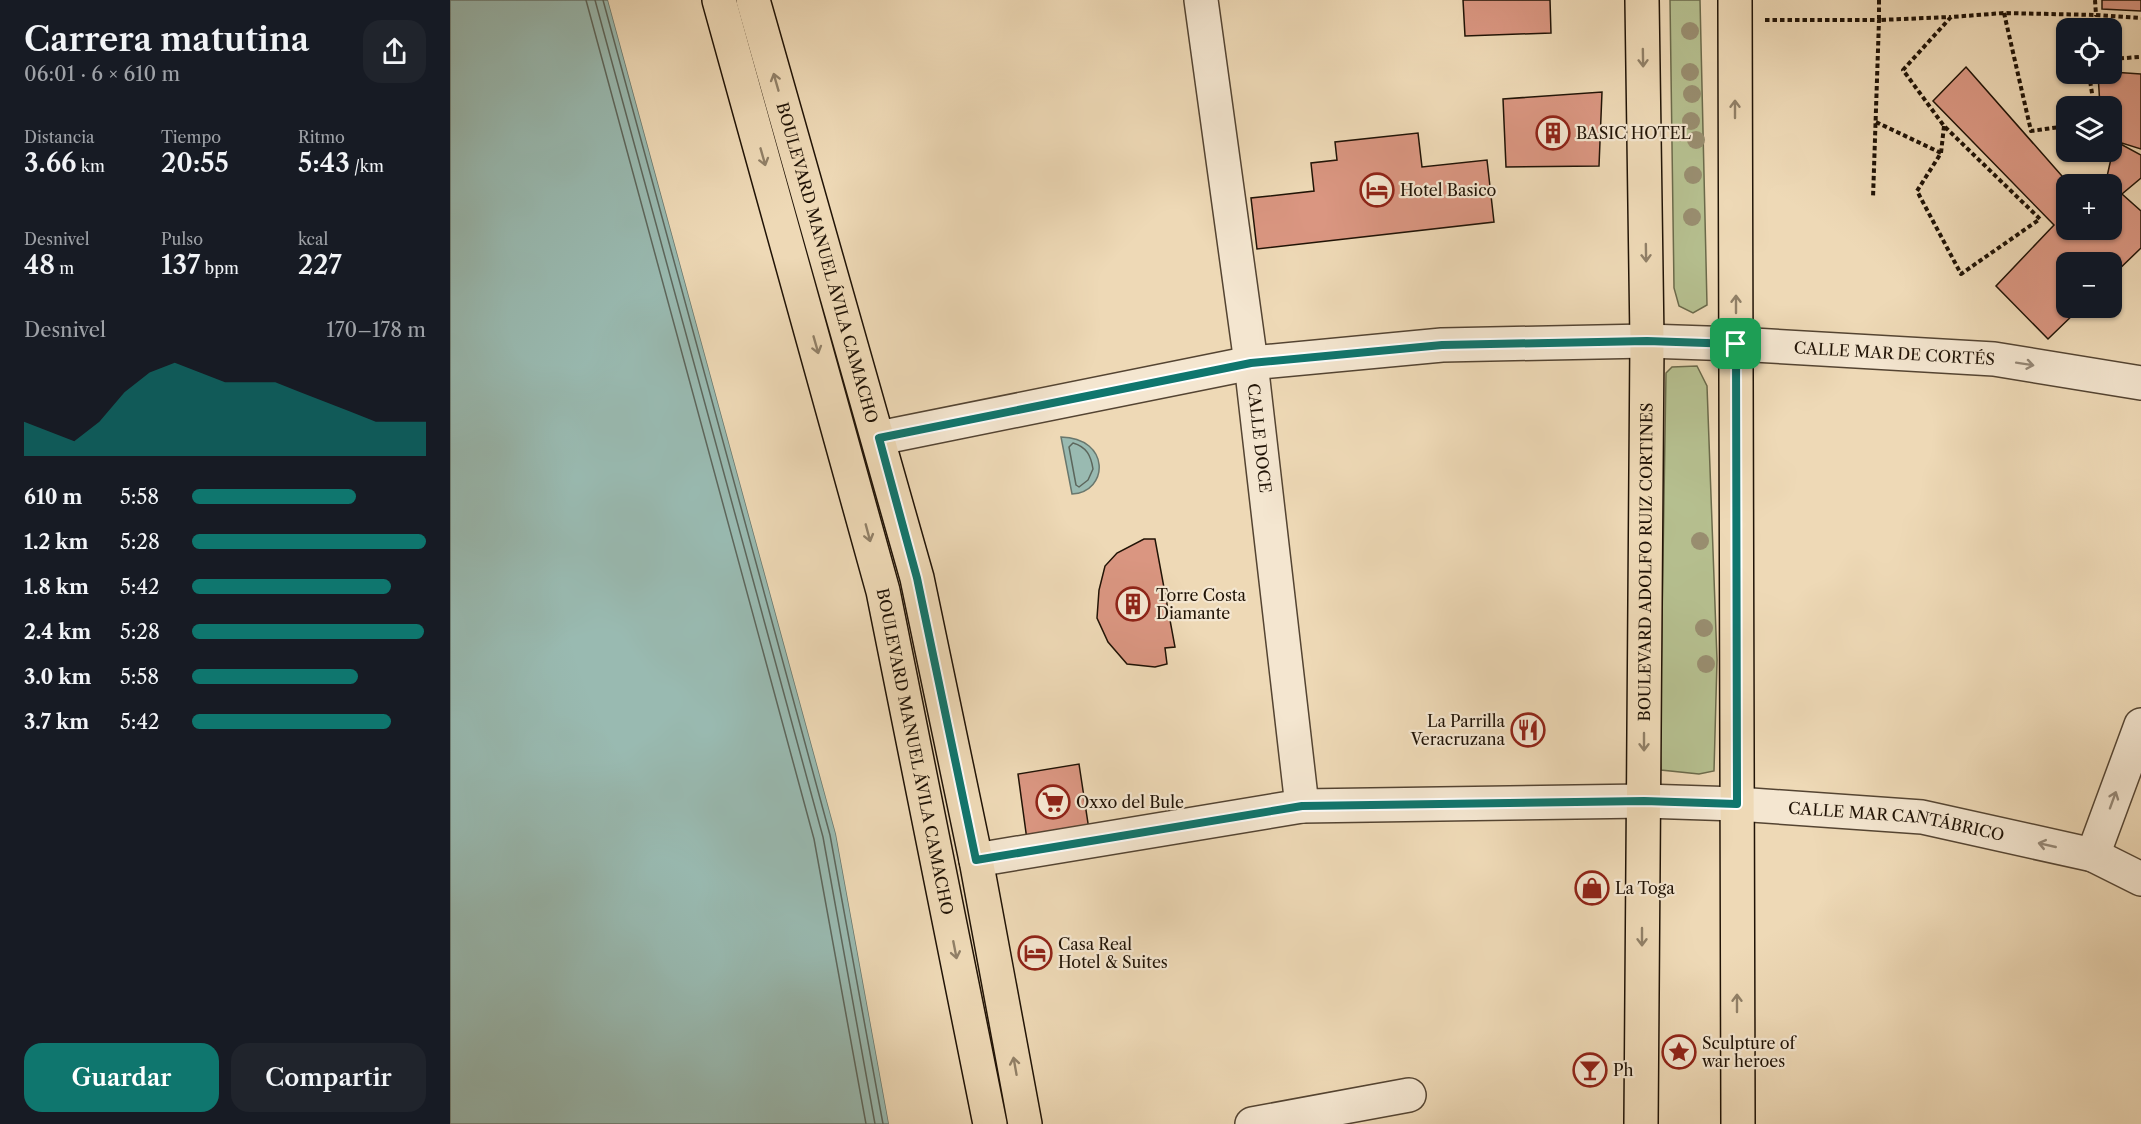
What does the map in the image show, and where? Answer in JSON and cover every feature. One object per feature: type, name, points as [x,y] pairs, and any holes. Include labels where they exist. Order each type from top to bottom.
[{"type":"main road","name":"BOULEVARD MANUEL ÁVILA CAMACHO","points":[[719,0],[883,591],[990,1124]]},
{"type":"main road","name":"BOULEVARD MANUEL ÁVILA CAMACHO","points":[[753,0],[917,578],[976,860],[1025,1124]]},
{"type":"main road","name":"BOULEVARD ADOLFO RUIZ CORTINES","points":[[1641,1124],[1647,341],[1642,0]]},
{"type":"main road","points":[[1735,10],[1738,1124]]},
{"type":"street","name":"CALLE DOCE","points":[[1201,0],[1251,363],[1302,806]]},
{"type":"street","name":"CALLE MAR DE CORTÉS","points":[[879,438],[1251,363],[1442,345],[1647,341],[1736,344],[1994,359],[2141,382]]},
{"type":"street","points":[[2093,855],[2141,725]]},
{"type":"street","name":"CALLE MAR CANTÁBRICO","points":[[976,860],[1302,806],[1644,801],[1737,804],[1922,817],[2093,855],[2141,879]]},
{"type":"street","points":[[1252,1124],[1325,1118],[1409,1095]]},
{"type":"path","points":[[1873,198],[1879,0]]},
{"type":"path","points":[[2096,0],[2096,15]]},
{"type":"path","points":[[1735,10],[1878,20],[2004,13],[2141,18]]},
{"type":"path","points":[[2004,13],[2031,131],[2056,128]]},
{"type":"path","points":[[1944,126],[1941,153],[1917,191],[1961,274],[2040,219],[1944,126],[1904,70],[1951,17]]},
{"type":"path","points":[[2122,58],[2141,55]]},
{"type":"path","points":[[1876,122],[1941,153]]},
{"type":"green space","points":[[1670,0],[1700,0],[1707,305],[1693,313],[1679,306],[1674,288]]},
{"type":"green space","points":[[1697,366],[1707,386],[1717,660],[1714,771],[1699,774],[1661,770],[1660,747],[1666,373],[1672,367]]},
{"type":"water","points":[[450,0],[608,0],[836,834],[889,1124],[450,1124]]},
{"type":"water","points":[[1061,437],[1077,440],[1089,446],[1096,455],[1099,465],[1098,475],[1093,484],[1084,491],[1072,494]]},
{"type":"pier","points":[[608,0],[611,0],[839,833],[892,1124],[889,1124],[836,834]]},
{"type":"building","points":[[1463,0],[1550,0],[1551,33],[1465,36]]},
{"type":"building","points":[[2102,0],[2141,0],[2141,11],[2102,9]]},
{"type":"building","points":[[1966,67],[2060,174],[2056,174],[2056,240],[2122,240],[2122,194],[2141,211],[2141,248],[2122,266],[2122,252],[2056,252],[2056,318],[2070,318],[2048,339],[1996,286],[2054,225],[1933,101]]},
{"type":"building","points":[[2122,73],[2141,74],[2141,149],[2122,143],[2122,96],[2099,96],[2099,84],[2122,84]]},
{"type":"building","name":"BASIC HOTEL","points":[[1602,92],[1599,166],[1506,167],[1503,99]]},
{"type":"building","points":[[1418,133],[1422,167],[1487,160],[1494,222],[1257,249],[1251,198],[1314,191],[1311,163],[1337,160],[1335,142]]},
{"type":"building","points":[[2122,145],[2141,155],[2141,178],[2122,194],[2122,174],[2108,174],[2110,162],[2122,162]]},
{"type":"building","name":"Torre Costa Diamante","points":[[1144,539],[1155,539],[1175,647],[1165,648],[1167,664],[1155,667],[1127,664],[1108,642],[1097,618],[1099,590],[1105,566],[1117,553]]},
{"type":"building","name":"Oxxo del Bule","points":[[1079,764],[1089,830],[1027,840],[1018,774]]},
{"type":"place","name":"BASIC HOTEL","points":[[1553,133]]},
{"type":"place","name":"Hotel Basico","points":[[1377,190]]},
{"type":"place","name":"Torre Costa Diamante","points":[[1133,604]]},
{"type":"place","name":"La Parrilla Veracruzana","points":[[1528,730]]},
{"type":"place","name":"Oxxo del Bule","points":[[1053,802]]},
{"type":"place","name":"La Toga","points":[[1592,888]]},
{"type":"place","name":"Casa Real Hotel & Suites","points":[[1035,953]]},
{"type":"place","name":"Sculpture of war heroes","points":[[1679,1052]]},
{"type":"place","name":"Ph","points":[[1590,1070]]},
{"type":"route","points":[[1647,341],[1736,344],[1737,804],[1644,801],[1302,806],[976,860],[917,578],[879,438],[1251,363],[1442,345],[1647,341]]}]
